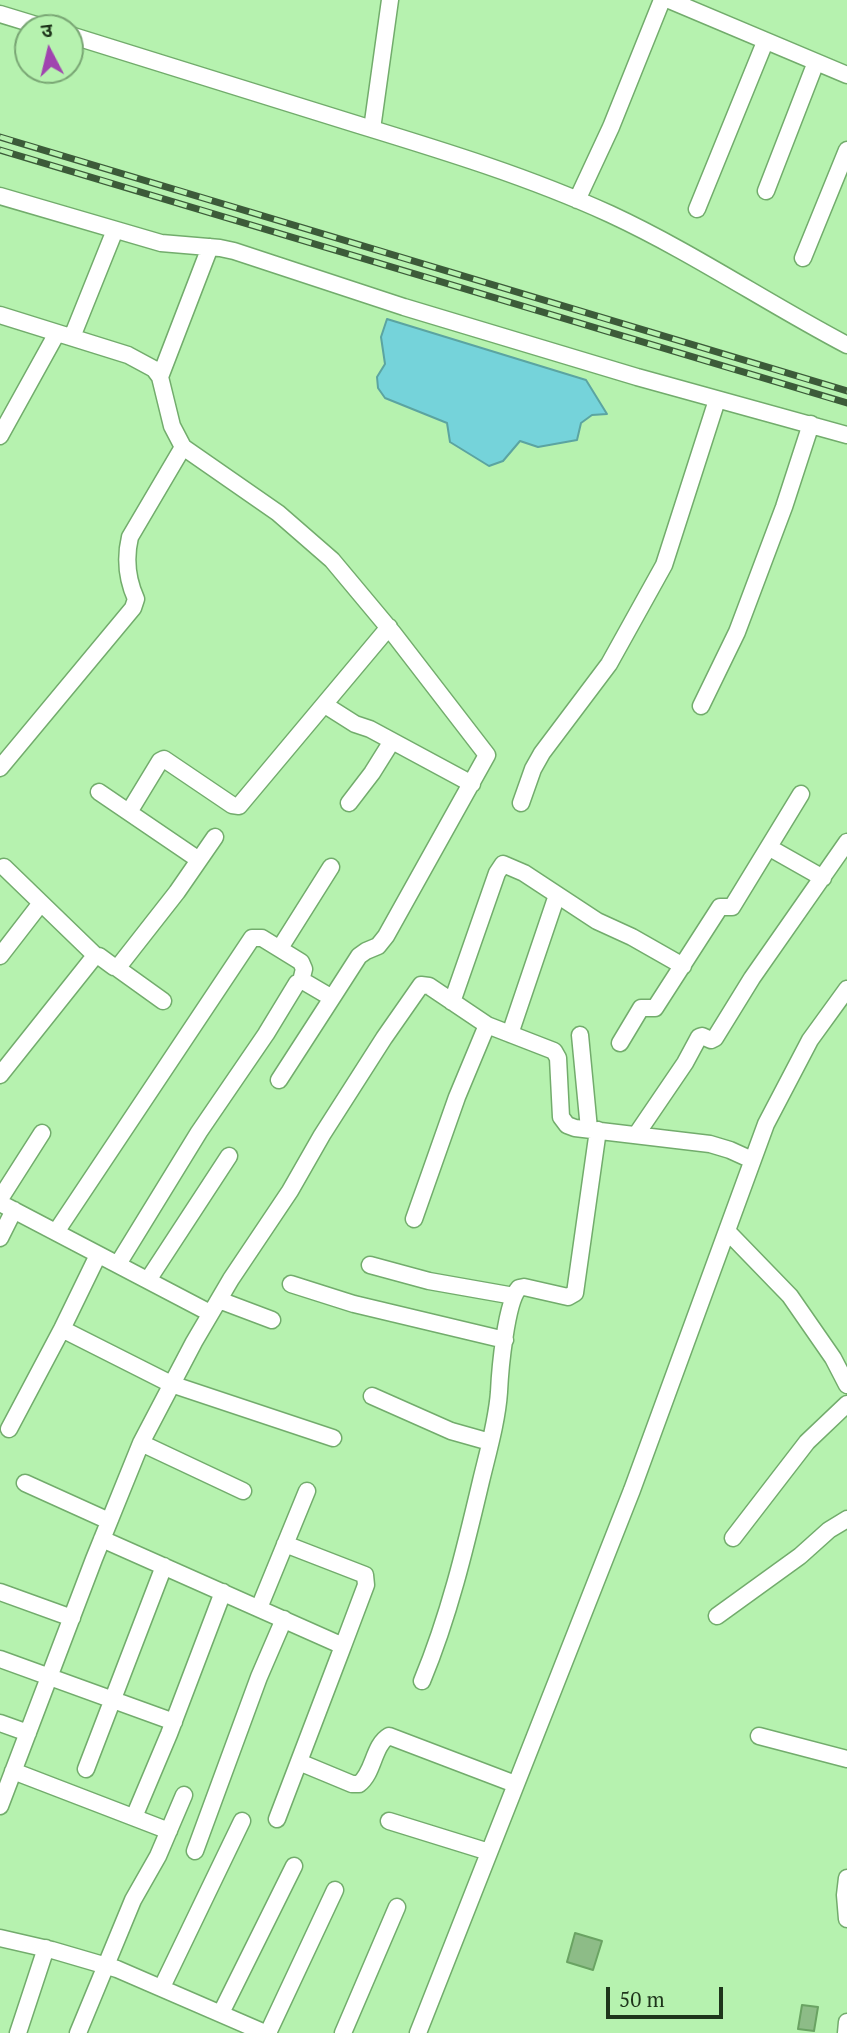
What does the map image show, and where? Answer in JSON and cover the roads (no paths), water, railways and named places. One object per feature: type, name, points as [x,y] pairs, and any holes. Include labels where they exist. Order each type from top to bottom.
[{"type":"street","points":[[372,129],[390,0]]},
{"type":"street","points":[[577,200],[611,127],[662,0]]},
{"type":"street","points":[[668,0],[847,75]]},
{"type":"street","points":[[84,39],[452,153],[577,200],[662,240],[847,345]]},
{"type":"street","points":[[697,209],[765,42]]},
{"type":"street","points":[[766,191],[816,62]]},
{"type":"street","points":[[803,258],[847,150]]},
{"type":"street","points":[[0,196],[161,243],[234,251],[404,307],[717,400],[847,435]]},
{"type":"street","points":[[0,436],[65,335],[115,230]]},
{"type":"street","points":[[160,377],[211,247]]},
{"type":"street","points":[[0,315],[128,355],[142,361],[160,377],[172,426],[183,447],[278,513],[323,552],[389,627],[486,752],[487,759],[380,944],[362,953],[279,1080]]},
{"type":"street","points":[[521,803],[533,769],[542,753],[609,664],[654,585],[671,546],[717,400]]},
{"type":"street","points":[[701,706],[737,632],[784,507],[811,425]]},
{"type":"street","points":[[0,768],[133,608],[135,599],[128,576],[130,537],[183,447]]},
{"type":"street","points":[[129,812],[160,761],[164,759],[232,805],[239,806],[389,627]]},
{"type":"street","points":[[325,705],[355,724],[368,727],[472,784]]},
{"type":"street","points":[[349,803],[392,741]]},
{"type":"street","points":[[100,792],[199,860]]},
{"type":"street","points":[[620,1043],[640,1009],[655,1008],[720,907],[732,907],[801,794]]},
{"type":"street","points":[[117,968],[177,892],[215,837]]},
{"type":"street","points":[[636,1135],[698,1039],[701,1036],[711,1040],[715,1038],[752,978],[847,842]]},
{"type":"street","points":[[770,848],[823,878]]},
{"type":"street","points":[[452,1002],[501,865],[507,864],[597,921],[632,936],[683,966]]},
{"type":"street","points":[[4,867],[96,956],[163,1001]]},
{"type":"street","points":[[280,948],[331,867]]},
{"type":"street","points":[[510,1034],[557,895]]},
{"type":"street","points":[[0,956],[41,903]]},
{"type":"street","points":[[56,1232],[248,942],[258,936],[303,965],[301,981],[199,1132],[118,1264]]},
{"type":"street","points":[[0,1075],[96,956]]},
{"type":"street","points":[[301,981],[332,998]]},
{"type":"street","points":[[1,1798],[141,1443],[171,1384],[214,1307],[418,988],[425,984],[487,1025],[554,1051],[558,1058],[561,1117],[567,1125],[710,1143],[752,1160]]},
{"type":"street","points":[[418,2033],[632,1490],[766,1124],[810,1040],[847,989]]},
{"type":"street","points":[[414,1219],[453,1107],[487,1025]]},
{"type":"street","points":[[422,1681],[446,1619],[490,1442],[514,1296],[519,1288],[524,1287],[568,1297],[575,1293],[593,1130],[580,1035]]},
{"type":"street","points":[[0,1238],[5,1204],[41,1133]]},
{"type":"street","points":[[148,1280],[229,1156]]},
{"type":"street","points":[[5,1204],[148,1280],[214,1307],[272,1320]]},
{"type":"street","points":[[727,1231],[790,1296],[833,1358],[847,1385]]},
{"type":"street","points":[[9,1429],[98,1255]]},
{"type":"street","points":[[370,1265],[429,1281],[514,1296]]},
{"type":"street","points":[[290,1284],[393,1314],[505,1339]]},
{"type":"street","points":[[62,1329],[171,1384],[333,1438]]},
{"type":"street","points":[[372,1396],[451,1431],[490,1442]]},
{"type":"street","points":[[733,1538],[807,1442],[847,1404]]},
{"type":"street","points":[[141,1443],[243,1492]]},
{"type":"street","points":[[25,1483],[109,1521]]},
{"type":"street","points":[[259,1608],[307,1491]]},
{"type":"street","points":[[717,1616],[800,1556],[829,1530],[847,1520]]},
{"type":"street","points":[[102,1539],[343,1646]]},
{"type":"street","points":[[277,1819],[366,1585],[365,1575],[285,1544]]},
{"type":"street","points":[[86,1769],[164,1566]]},
{"type":"street","points":[[0,1592],[72,1618]]},
{"type":"street","points":[[134,1817],[174,1722],[223,1592]]},
{"type":"street","points":[[195,1851],[254,1689],[284,1619]]},
{"type":"street","points":[[0,1659],[174,1722]]},
{"type":"street","points":[[0,1723],[28,1733]]},
{"type":"street","points":[[299,1762],[352,1784],[359,1784],[365,1780],[382,1741],[389,1736],[515,1784]]},
{"type":"street","points":[[759,1736],[847,1759]]},
{"type":"street","points":[[13,1772],[169,1831]]},
{"type":"street","points":[[78,2033],[133,1900],[158,1856],[184,1796]]},
{"type":"street","points":[[162,1987],[242,1821]]},
{"type":"street","points":[[389,1821],[489,1852]]},
{"type":"street","points":[[221,2013],[295,1866]]},
{"type":"street","points":[[847,1878],[847,1919]]},
{"type":"street","points":[[0,1938],[104,1965],[162,1987],[266,2033],[335,1890]]},
{"type":"street","points":[[343,2033],[397,1907]]},
{"type":"street","points":[[18,2033],[46,1948]]},
{"type":"street","points":[[846,2033],[847,2022]]},
{"type":"water","points":[[387,319],[586,380],[607,414],[592,415],[581,423],[577,440],[538,447],[520,441],[503,461],[489,466],[450,442],[447,423],[385,398],[378,388],[377,377],[385,364],[381,337]]},
{"type":"railway","points":[[0,137],[847,391]]},
{"type":"railway","points":[[0,150],[847,403]]}]
